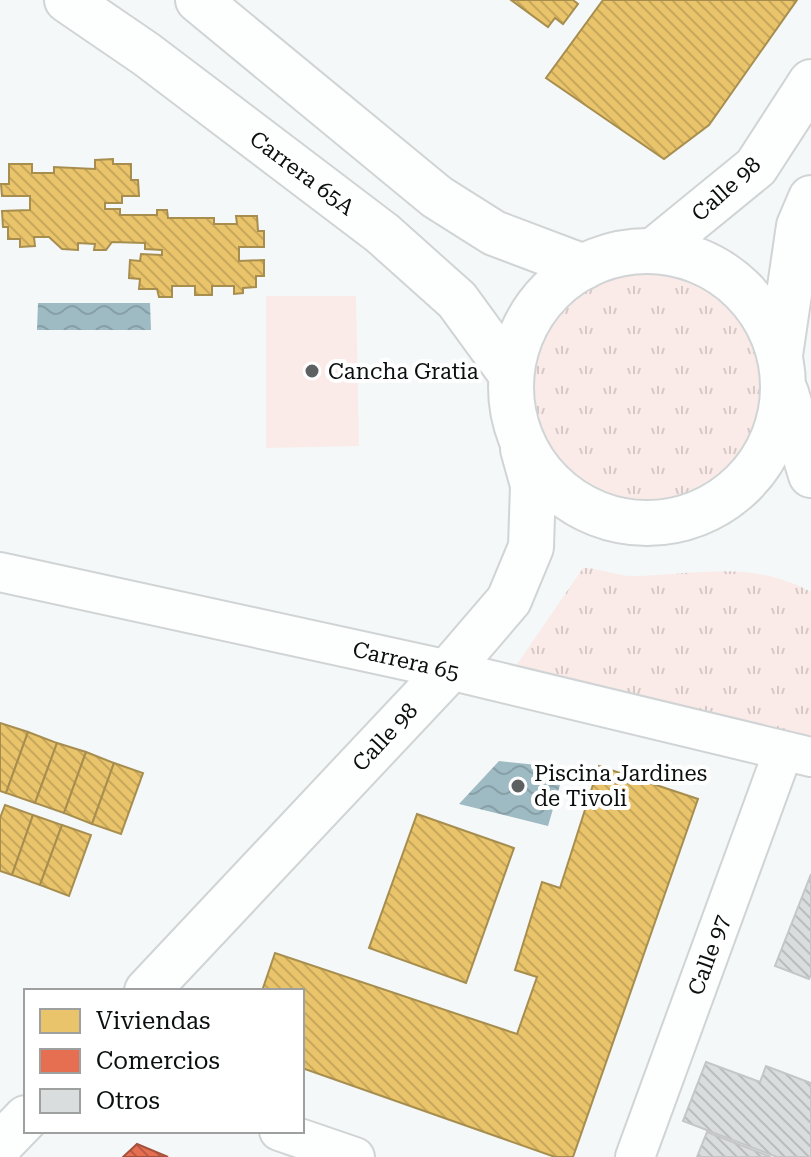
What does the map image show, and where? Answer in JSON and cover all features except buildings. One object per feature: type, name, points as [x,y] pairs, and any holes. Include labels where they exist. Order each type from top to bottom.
[{"type":"street","name":"Carrera 65A","points":[[67,0],[146,54],[382,233],[457,300],[511,374]]},
{"type":"street","points":[[198,0],[437,197],[494,233],[584,267]]},
{"type":"street","name":"Calle 98","points":[[658,247],[756,167],[811,82]]},
{"type":"street","points":[[811,198],[799,226],[782,370],[776,430],[768,451],[749,479],[723,502],[692,517],[659,524],[625,523],[592,513],[563,496],[539,471],[521,442],[512,409],[511,374],[522,331],[548,294],[584,267],[616,255],[658,247],[694,254],[724,272],[766,322],[782,370],[811,475]]},
{"type":"street","name":"Calle 98","points":[[149,989],[449,670],[509,600],[531,547],[533,485],[521,442]]},
{"type":"street","name":"Carrera 65","points":[[0,572],[449,670],[797,755]]},
{"type":"street","name":"Calle 97","points":[[635,1157],[797,755]]},
{"type":"street","points":[[0,1145],[24,1120]]},
{"type":"street","points":[[285,1133],[355,1157]]},
{"type":"green space","points":[[647,270],[670,272],[691,279],[712,289],[729,304],[744,321],[754,342],[761,363],[761,409],[754,430],[744,451],[729,468],[712,483],[691,493],[670,500],[647,502],[624,500],[603,493],[582,483],[565,468],[550,451],[540,430],[533,409],[531,386],[533,363],[540,342],[550,321],[565,304],[582,289],[603,279],[624,272]]},
{"type":"green space","name":"Cancha Gratia","points":[[266,296],[356,296],[359,446],[266,448]]},
{"type":"green space","points":[[583,568],[633,576],[745,572],[767,575],[811,592],[811,739],[513,670]]},
{"type":"water","points":[[38,303],[150,303],[151,330],[37,330]]},
{"type":"water","name":"Piscina Jardines de Tivoli","points":[[499,761],[565,768],[548,826],[459,804]]},
{"type":"place","name":"Cancha Gratia","points":[[312,371]]},
{"type":"place","name":"Piscina Jardines de Tivoli","points":[[518,786]]}]
